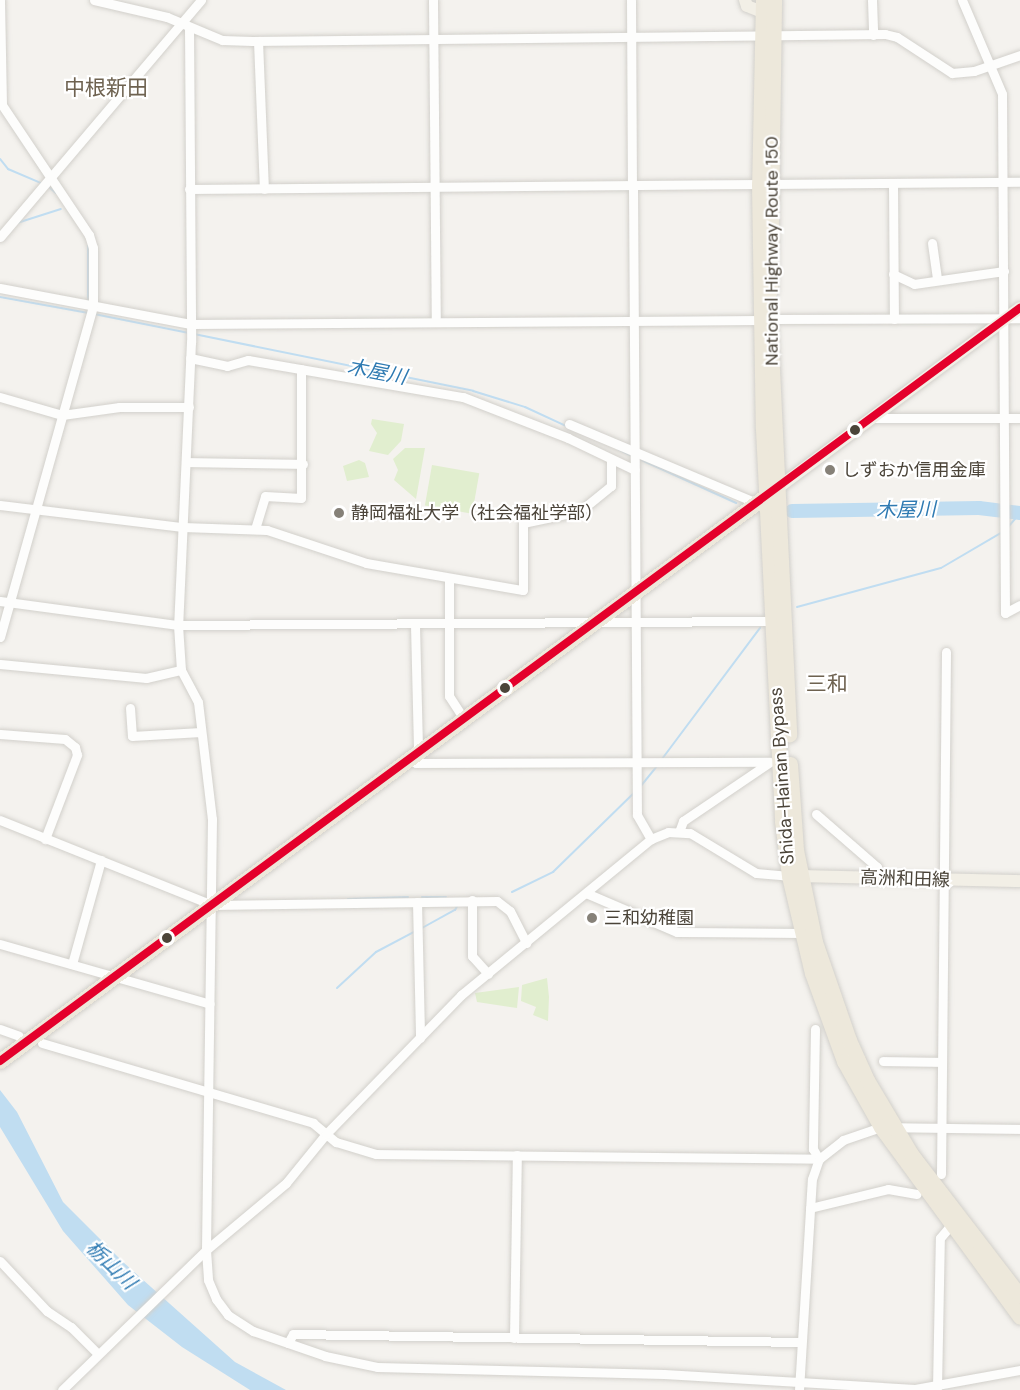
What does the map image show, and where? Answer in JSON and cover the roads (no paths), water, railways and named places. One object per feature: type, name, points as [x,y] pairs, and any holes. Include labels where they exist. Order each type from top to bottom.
[{"type":"highway","name":"National Highway Route 150","points":[[767,495],[764,184],[768,35],[774,0]]},
{"type":"highway","name":"National Highway Route 150","points":[[763,6],[768,35]]},
{"type":"highway","points":[[0,1061],[767,495]]},
{"type":"highway","name":"Shida-Hainan Bypass","points":[[767,495],[775,761],[782,821],[815,942],[837,1010],[887,1127],[1020,1296]]},
{"type":"highway","name":"Shida-Hainan Bypass","points":[[767,495],[792,789],[795,875],[802,933],[833,1039],[950,1226],[1020,1317]]},
{"type":"main road","points":[[745,0],[747,6],[763,6]]},
{"type":"main road","points":[[767,495],[1020,308]]},
{"type":"main road","name":"高洲和田線","points":[[795,875],[1020,881]]},
{"type":"street","points":[[0,0],[2,105],[48,180],[89,235],[93,248],[91,321],[5,602],[0,637]]},
{"type":"street","points":[[94,0],[185,25],[222,40],[433,41],[873,34],[897,37],[952,73],[990,65],[1020,55]]},
{"type":"street","points":[[0,237],[185,25],[201,0]]},
{"type":"street","points":[[433,0],[436,322]]},
{"type":"street","points":[[631,0],[637,814],[651,839]]},
{"type":"street","points":[[872,0],[873,34]]},
{"type":"street","points":[[962,0],[1002,93],[1001,182],[1006,318],[1005,613],[1020,605]]},
{"type":"street","points":[[185,25],[191,342],[178,625],[181,670],[198,702],[212,819],[207,1250],[208,1280],[221,1308],[239,1324],[288,1343],[350,1362],[396,1368],[664,1374],[799,1386],[937,1388],[1020,1370]]},
{"type":"street","points":[[258,41],[264,189]]},
{"type":"street","points":[[189,189],[1020,182]]},
{"type":"street","points":[[893,183],[894,319]]},
{"type":"street","points":[[932,243],[937,280]]},
{"type":"street","points":[[894,274],[914,284],[1005,271]]},
{"type":"street","points":[[0,288],[191,324],[1020,318]]},
{"type":"street","points":[[190,358],[227,366],[248,360],[463,397],[635,470]]},
{"type":"street","points":[[255,529],[265,496],[301,498],[303,464],[301,369]]},
{"type":"street","points":[[0,397],[62,415],[119,407],[189,407]]},
{"type":"street","points":[[873,418],[1020,418]]},
{"type":"street","points":[[569,424],[767,495]]},
{"type":"street","points":[[0,505],[183,527],[255,529],[288,535],[366,563],[523,590],[523,523],[580,512],[611,486],[611,459]]},
{"type":"street","points":[[187,462],[303,464]]},
{"type":"street","points":[[449,578],[449,696],[464,719]]},
{"type":"street","points":[[5,602],[178,625],[772,621]]},
{"type":"street","points":[[415,625],[416,763],[775,761]]},
{"type":"street","points":[[941,1174],[946,652]]},
{"type":"street","points":[[0,664],[146,678],[181,670]]},
{"type":"street","points":[[130,708],[132,736],[201,732]]},
{"type":"street","points":[[0,734],[65,739],[75,747],[77,755],[45,838]]},
{"type":"street","points":[[678,832],[683,820],[775,761]]},
{"type":"street","points":[[816,814],[877,867],[880,878]]},
{"type":"street","points":[[0,820],[212,905],[472,900],[504,903],[526,943]]},
{"type":"street","points":[[62,1390],[97,1353],[207,1250],[286,1183],[326,1134],[461,995],[651,839],[678,832],[705,841],[756,873],[795,875]]},
{"type":"street","points":[[72,964],[100,860]]},
{"type":"street","points":[[586,893],[676,932],[802,933]]},
{"type":"street","points":[[472,900],[472,956],[488,974]]},
{"type":"street","points":[[417,902],[420,1038]]},
{"type":"street","points":[[0,944],[210,1004]]},
{"type":"street","points":[[0,1029],[19,1036]]},
{"type":"street","points":[[815,1029],[813,1149],[819,1159]]},
{"type":"street","points":[[42,1042],[210,1090],[313,1123],[326,1134],[376,1154],[819,1159]]},
{"type":"street","points":[[883,1061],[942,1062]]},
{"type":"street","points":[[799,1386],[812,1179],[819,1159],[843,1140],[887,1127],[941,1126],[1020,1129]]},
{"type":"street","points":[[514,1338],[517,1155]]},
{"type":"street","points":[[810,1208],[888,1189],[917,1194]]},
{"type":"street","points":[[937,1388],[940,1238],[950,1226]]},
{"type":"street","points":[[0,1261],[47,1311],[71,1327],[97,1353]]},
{"type":"street","points":[[288,1343],[292,1334],[801,1342]]},
{"type":"water","name":"栃山川","points":[[0,1090],[17,1112],[63,1202],[123,1262],[235,1362],[286,1390],[250,1390],[182,1347],[128,1305],[63,1231],[0,1127]]},
{"type":"waterway","points":[[0,159],[8,169],[41,183]]},
{"type":"waterway","points":[[49,187],[56,193]]},
{"type":"waterway","points":[[17,223],[61,209]]},
{"type":"waterway","points":[[88,246],[88,301]]},
{"type":"waterway","name":"木屋川","points":[[0,297],[89,313]]},
{"type":"waterway","name":"木屋川","points":[[94,314],[189,333]]},
{"type":"waterway","name":"木屋川","points":[[194,334],[473,391],[525,407],[566,426]]},
{"type":"waterway","name":"木屋川","points":[[618,449],[632,456]]},
{"type":"waterway","name":"木屋川","points":[[637,458],[736,503]]},
{"type":"waterway","name":"木屋川","points":[[792,511],[979,508],[1020,513]]},
{"type":"waterway","points":[[1008,527],[1020,513]]},
{"type":"waterway","points":[[797,607],[941,568],[1001,533]]},
{"type":"waterway","points":[[662,759],[760,628]]},
{"type":"waterway","points":[[640,787],[657,766]]},
{"type":"waterway","points":[[512,892],[553,872],[634,793]]},
{"type":"waterway","points":[[348,899],[408,897]]},
{"type":"waterway","points":[[422,897],[446,897]]},
{"type":"waterway","points":[[422,928],[455,910],[459,903]]},
{"type":"waterway","points":[[337,988],[376,952],[414,932]]},
{"type":"place","name":"しずおか信用金庫","points":[[830,470]]},
{"type":"place","name":"静岡福祉大学（社会福祉学部）","points":[[339,513]]},
{"type":"place","name":"三和幼稚園","points":[[592,918]]},
{"type":"district","name":"中根新田","points":[[106,88]]},
{"type":"district","name":"三和","points":[[827,684]]}]
